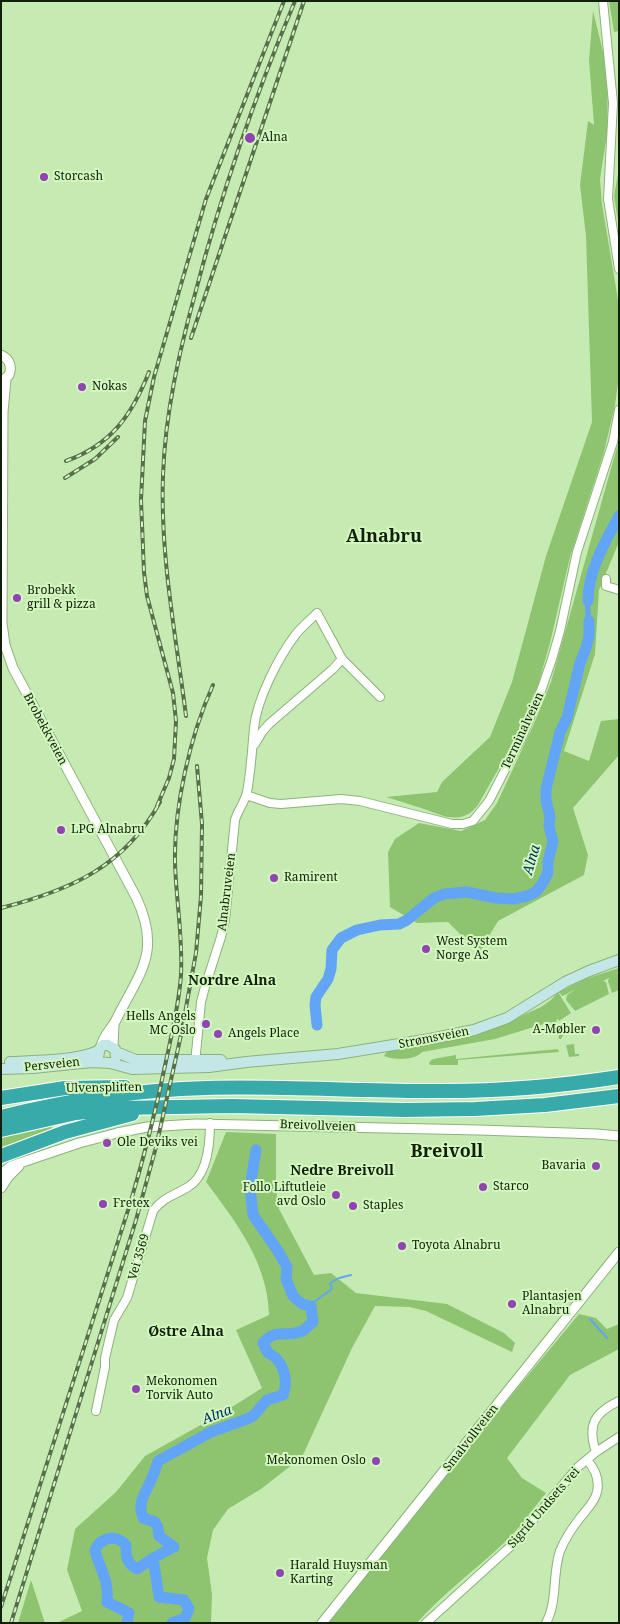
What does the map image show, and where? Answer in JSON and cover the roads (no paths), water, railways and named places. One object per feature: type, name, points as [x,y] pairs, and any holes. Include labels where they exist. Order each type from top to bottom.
[{"type":"highway","points":[[1,1117],[43,1107],[105,1097],[206,1088],[465,1091],[558,1085],[619,1077]]},
{"type":"highway","name":"Ulvensplitten","points":[[1,1098],[40,1091],[77,1088],[206,1088]]},
{"type":"highway","points":[[1,1130],[92,1111],[120,1108],[155,1109],[241,1106],[467,1110],[521,1107],[619,1096]]},
{"type":"highway","name":"Ulvensplitten","points":[[1,1156],[65,1132],[155,1109]]},
{"type":"main road","name":"Strømsveien","points":[[115,1049],[136,1060],[218,1067],[244,1062],[370,1050],[474,1030],[507,1018],[565,982],[589,970],[616,962]]},
{"type":"main road","points":[[108,1045],[115,1049],[115,1059],[107,1063],[98,1057],[99,1049],[108,1045]]},
{"type":"main road","name":"Persveien","points":[[1,1062],[88,1055],[99,1049]]},
{"type":"main road","name":"Persveien","points":[[1,1069],[33,1068],[84,1062],[107,1063]]},
{"type":"main road","name":"Strømsveien","points":[[107,1063],[132,1069],[195,1064]]},
{"type":"street","points":[[603,1],[612,93],[615,150],[608,199],[619,269]]},
{"type":"street","name":"Brobekkveien","points":[[1,355],[6,358],[10,366],[10,371],[4,380],[2,410],[2,623],[6,651],[13,668],[136,897],[147,925],[148,946],[144,966],[114,1022],[103,1038],[99,1049]]},
{"type":"street","name":"Terminalveien","points":[[246,795],[270,803],[281,804],[351,800],[380,805],[452,824],[463,824],[473,820],[489,801],[511,759],[545,681],[557,640],[577,552],[613,442],[619,410]]},
{"type":"street","points":[[606,579],[606,586],[619,590]]},
{"type":"street","name":"Alnabruveien","points":[[195,1064],[201,1002],[225,920],[236,818],[239,807],[246,795],[254,746],[254,727],[261,702],[280,658],[296,634],[317,613],[342,659],[380,697]]},
{"type":"street","name":"Alnabruveien","points":[[254,746],[269,724],[342,659]]},
{"type":"street","name":"Brobekkveien","points":[[114,1022],[115,1049]]},
{"type":"street","name":"Breivollveien","points":[[1,1174],[11,1166],[79,1143],[117,1133],[147,1127],[210,1123],[530,1131],[619,1136]]},
{"type":"street","name":"Vei 3569","points":[[96,1412],[105,1358],[114,1320],[127,1298],[153,1211],[161,1201],[190,1186],[200,1176],[209,1142],[210,1123]]},
{"type":"street","name":"Breivollveien","points":[[1,1188],[8,1177],[23,1163]]},
{"type":"street","name":"Smalvollveien","points":[[322,1623],[619,1252]]},
{"type":"street","points":[[596,1452],[592,1436],[593,1424],[603,1410],[619,1400]]},
{"type":"street","name":"Sigrid Undsets vei","points":[[426,1623],[512,1545],[570,1475],[596,1452],[619,1437]]},
{"type":"street","points":[[546,1623],[552,1609],[556,1565],[560,1550],[567,1536],[596,1494],[598,1484],[596,1473],[587,1460]]},
{"type":"water","points":[[586,586],[592,587],[590,607],[593,636],[587,635]]},
{"type":"waterway","name":"Alna","points":[[588,601],[594,568],[619,516]]},
{"type":"waterway","name":"Alna","points":[[317,1025],[316,997],[328,979],[331,969],[332,950],[341,938],[357,930],[380,925],[399,924],[407,920],[434,898],[444,894],[467,892],[496,898],[513,899],[536,892],[542,884],[548,873],[548,861],[553,842],[549,826],[550,817],[546,800],[546,789],[560,732],[567,718],[580,663],[586,648],[589,636],[589,621]]},
{"type":"waterway","name":"Alna","points":[[172,1623],[185,1618],[189,1609],[184,1600],[159,1597],[153,1558],[174,1547],[159,1536],[155,1522],[143,1518],[141,1512],[142,1498],[158,1461],[211,1432],[253,1416],[267,1400],[283,1395],[285,1377],[281,1365],[278,1360],[268,1353],[263,1343],[272,1335],[293,1334],[304,1330],[313,1322],[311,1306],[302,1304],[293,1296],[286,1279],[287,1267],[253,1215],[250,1187],[256,1150]]},
{"type":"waterway","points":[[310,1305],[332,1289],[330,1283],[351,1275]]},
{"type":"waterway","points":[[590,1319],[607,1338]]},
{"type":"waterway","name":"Alna","points":[[127,1623],[129,1613],[107,1602],[107,1587],[95,1550],[101,1542],[113,1538],[126,1545],[127,1559],[137,1569],[153,1558]]},
{"type":"railway","points":[[157,806],[169,778],[174,759],[176,721],[173,693],[147,596],[144,572],[141,500],[145,421],[154,377],[206,199],[284,1]]},
{"type":"railway","points":[[186,716],[166,566],[164,536],[164,453],[170,407],[184,339],[216,219],[266,73],[295,1]]},
{"type":"railway","points":[[191,338],[304,1]]},
{"type":"railway","points":[[66,461],[96,446],[118,427],[135,402],[149,372]]},
{"type":"railway","points":[[65,478],[95,459],[118,437]]},
{"type":"railway","points":[[1,1607],[130,1204],[158,1097],[179,997],[181,975],[175,862],[177,818],[185,772],[197,726],[213,685]]},
{"type":"railway","points":[[11,1623],[136,1220],[156,1147],[181,1035],[196,953],[201,896],[202,824],[197,766]]},
{"type":"railway","points":[[1,908],[50,893],[73,884],[93,873],[130,843],[146,824],[160,802]]},
{"type":"place","name":"Alna","points":[[250,138]]},
{"type":"place","name":"Storcash","points":[[44,177]]},
{"type":"place","name":"Nokas","points":[[82,387]]},
{"type":"place","name":"Brobekk grill & pizza","points":[[17,598]]},
{"type":"place","name":"LPG Alnabru","points":[[61,830]]},
{"type":"place","name":"Ramirent","points":[[274,878]]},
{"type":"place","name":"West System Norge AS","points":[[426,949]]},
{"type":"place","name":"Hells Angels MC Oslo","points":[[206,1024]]},
{"type":"place","name":"A-Møbler","points":[[596,1030]]},
{"type":"place","name":"Angels Place","points":[[218,1034]]},
{"type":"place","name":"Ole Deviks vei","points":[[107,1143]]},
{"type":"place","name":"Bavaria","points":[[596,1166]]},
{"type":"place","name":"Starco","points":[[483,1187]]},
{"type":"place","name":"Follo Liftutleie avd Oslo","points":[[336,1195]]},
{"type":"place","name":"Fretex","points":[[103,1204]]},
{"type":"place","name":"Staples","points":[[353,1206]]},
{"type":"place","name":"Toyota Alnabru","points":[[402,1246]]},
{"type":"place","name":"Plantasjen Alnabru","points":[[512,1304]]},
{"type":"place","name":"Mekonomen Torvik Auto","points":[[136,1389]]},
{"type":"place","name":"Mekonomen Oslo","points":[[376,1461]]},
{"type":"place","name":"Harald Huysman Karting","points":[[280,1573]]},
{"type":"district","name":"Alnabru","points":[[384,537]]},
{"type":"district","name":"Nordre Alna","points":[[232,981]]},
{"type":"district","name":"Breivoll","points":[[447,1152]]},
{"type":"district","name":"Nedre Breivoll","points":[[342,1171]]},
{"type":"district","name":"Østre Alna","points":[[186,1332]]}]
